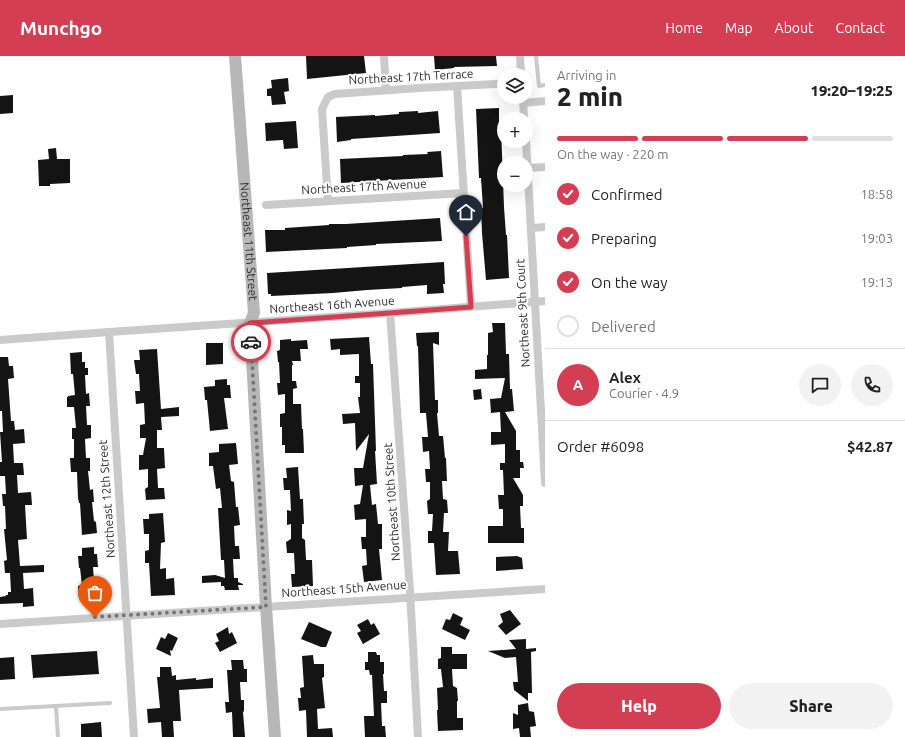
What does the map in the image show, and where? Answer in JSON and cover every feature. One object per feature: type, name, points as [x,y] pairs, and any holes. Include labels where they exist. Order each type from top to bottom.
[{"type":"street","name":"Northeast 11th Street","points":[[235,56],[254,313],[250,323],[275,737]]},
{"type":"street","points":[[384,56],[386,90]]},
{"type":"street","points":[[520,56],[521,68]]},
{"type":"street","name":"Northeast 17th Terrace","points":[[328,201],[322,108],[328,97],[334,94],[496,84]]},
{"type":"street","points":[[457,86],[471,307]]},
{"type":"street","points":[[533,100],[545,101]]},
{"type":"street","points":[[533,167],[545,166]]},
{"type":"street","name":"Northeast 9th Court","points":[[529,192],[545,483]]},
{"type":"street","name":"Northeast 17th Avenue","points":[[266,205],[463,193]]},
{"type":"street","points":[[531,228],[545,227]]},
{"type":"street","name":"Northeast 16th Avenue","points":[[0,340],[545,301]]},
{"type":"street","name":"Northeast 10th Street","points":[[390,313],[410,597],[418,737]]},
{"type":"street","name":"Northeast 12th Street","points":[[109,332],[134,737]]},
{"type":"street","name":"Northeast 15th Avenue","points":[[0,624],[545,589]]},
{"type":"lane","points":[[536,56],[539,86],[545,85]]},
{"type":"lane","points":[[0,710],[110,703]]},
{"type":"lane","points":[[56,707],[58,737]]},
{"type":"building","points":[[306,56],[364,56],[366,73],[307,79]]},
{"type":"building","points":[[434,56],[496,56],[497,66],[454,67],[435,70]]},
{"type":"building","points":[[288,78],[289,91],[284,92],[286,104],[272,105],[271,96],[267,96],[267,89],[272,88],[271,80]]},
{"type":"building","points":[[13,95],[13,113],[0,114],[0,96]]},
{"type":"building","points":[[499,108],[499,112],[497,112],[497,148],[502,148],[502,156],[497,156],[497,192],[503,192],[509,278],[486,280],[482,233],[481,208],[483,208],[481,178],[479,178],[476,109]]},
{"type":"building","points":[[418,111],[418,113],[438,111],[440,133],[351,139],[337,142],[336,117],[375,116],[399,114],[399,112]]},
{"type":"building","points":[[296,121],[298,148],[284,149],[283,140],[266,141],[265,123]]},
{"type":"building","points":[[56,148],[57,159],[70,159],[70,183],[39,186],[38,160],[49,159],[48,149]]},
{"type":"building","points":[[441,151],[443,177],[341,183],[340,159],[403,156],[428,154],[427,152]]},
{"type":"building","points":[[440,218],[442,241],[266,252],[265,230],[285,230],[285,228],[329,224]]},
{"type":"building","points":[[444,262],[444,293],[427,294],[427,285],[333,293],[271,296],[271,294],[268,294],[267,273]]},
{"type":"building","points":[[492,323],[505,323],[506,354],[509,354],[510,389],[512,389],[514,411],[505,412],[516,431],[516,450],[520,450],[520,462],[523,462],[524,468],[520,468],[520,478],[513,478],[523,495],[523,506],[520,506],[521,528],[524,528],[524,543],[488,543],[488,526],[503,526],[503,509],[499,509],[498,495],[504,495],[503,470],[500,470],[500,463],[505,463],[505,444],[491,445],[491,432],[501,432],[500,412],[491,413],[490,399],[501,398],[505,378],[475,379],[475,370],[487,369],[488,333],[493,332]]},
{"type":"building","points":[[439,332],[439,345],[433,343],[435,400],[438,400],[437,413],[439,436],[443,436],[446,458],[447,481],[442,481],[443,499],[447,500],[448,513],[444,513],[443,532],[449,532],[448,551],[458,551],[460,574],[436,575],[434,543],[428,543],[428,531],[432,531],[433,514],[428,514],[427,501],[430,499],[430,482],[426,482],[425,469],[430,469],[429,451],[423,452],[422,437],[428,437],[426,413],[420,413],[418,346],[416,333]]},
{"type":"building","points":[[369,337],[371,364],[373,364],[377,484],[370,485],[372,505],[376,504],[378,524],[382,524],[382,549],[379,549],[382,580],[364,582],[362,566],[367,565],[366,549],[362,549],[361,537],[366,537],[366,519],[355,520],[354,505],[360,504],[363,485],[355,486],[354,468],[363,468],[369,434],[356,451],[355,423],[343,424],[342,414],[360,413],[358,397],[360,397],[360,383],[355,383],[355,376],[359,376],[359,354],[340,355],[340,349],[331,350],[330,339]]},
{"type":"building","points":[[291,339],[291,341],[307,340],[308,349],[300,349],[301,361],[292,361],[292,381],[296,381],[297,388],[293,389],[293,404],[301,404],[304,453],[285,453],[285,445],[282,445],[280,414],[285,413],[285,394],[278,395],[277,383],[280,383],[277,351],[280,350],[280,340]]},
{"type":"building","points":[[206,343],[223,343],[223,364],[206,365]]},
{"type":"building","points":[[157,349],[161,409],[179,407],[179,416],[161,417],[162,430],[157,430],[157,448],[164,448],[165,468],[157,469],[158,488],[164,488],[165,499],[146,500],[145,489],[148,487],[148,469],[139,470],[139,455],[143,455],[146,438],[140,438],[140,425],[145,424],[144,403],[136,404],[135,391],[140,391],[139,374],[136,374],[134,360],[140,360],[139,350]]},
{"type":"building","points":[[82,352],[82,362],[85,362],[85,368],[88,368],[88,375],[85,375],[86,394],[89,393],[90,406],[86,406],[87,425],[91,425],[91,438],[85,439],[86,458],[90,458],[90,471],[88,471],[90,490],[93,489],[94,502],[92,502],[97,533],[82,535],[77,472],[71,472],[70,458],[74,458],[74,439],[72,439],[72,428],[76,428],[74,407],[67,407],[67,397],[75,395],[73,374],[71,374],[70,353]]},
{"type":"building","points":[[0,357],[8,357],[9,366],[13,366],[14,378],[8,379],[11,421],[14,421],[15,430],[24,429],[25,443],[13,444],[14,463],[23,463],[24,475],[17,475],[18,493],[31,492],[32,505],[25,505],[27,539],[18,540],[20,566],[44,565],[44,572],[23,573],[24,589],[33,588],[34,606],[23,607],[23,603],[0,604],[0,597],[6,596],[8,595],[8,592],[11,592],[10,573],[5,573],[4,561],[7,560],[4,529],[6,529],[5,506],[3,506],[2,494],[6,494],[5,476],[0,476],[0,462],[2,462],[0,432],[3,432],[2,411],[0,411]]},
{"type":"building","points":[[227,379],[227,385],[230,385],[231,398],[224,398],[228,429],[210,431],[207,400],[205,400],[204,387],[215,386],[215,380]]},
{"type":"building","points":[[481,389],[482,399],[474,400],[473,390]]},
{"type":"building","points":[[236,443],[238,464],[229,465],[231,481],[234,482],[236,507],[238,507],[240,525],[234,526],[235,546],[239,546],[240,559],[233,559],[234,578],[238,578],[238,582],[243,585],[238,585],[239,590],[225,590],[224,586],[221,586],[221,582],[202,583],[202,576],[215,575],[225,578],[224,560],[221,560],[218,508],[222,508],[220,488],[216,489],[213,466],[209,466],[209,453],[219,452],[219,444]]},
{"type":"building","points":[[298,467],[300,499],[303,499],[304,524],[302,524],[302,538],[305,540],[306,560],[312,560],[313,586],[292,587],[291,574],[295,574],[294,553],[287,553],[286,542],[291,539],[291,524],[287,525],[287,510],[291,511],[290,490],[284,490],[283,478],[287,478],[286,468]]},
{"type":"building","points":[[163,513],[165,542],[161,543],[160,569],[166,568],[166,579],[174,578],[175,595],[151,596],[149,563],[145,563],[145,551],[149,550],[149,534],[144,534],[143,519],[149,519],[149,514]]},
{"type":"building","points":[[94,547],[94,554],[97,554],[98,567],[93,567],[95,595],[79,597],[78,586],[82,585],[78,556],[82,556],[82,548]]},
{"type":"building","points":[[517,556],[522,558],[523,569],[496,571],[496,557]]},
{"type":"building","points":[[510,610],[521,624],[506,635],[498,626],[503,622],[500,614]]},
{"type":"building","points":[[453,613],[463,618],[460,625],[470,630],[465,640],[442,629],[446,619],[450,620]]},
{"type":"building","points":[[368,619],[371,625],[374,623],[380,634],[363,644],[357,633],[361,631],[357,625]]},
{"type":"building","points":[[309,622],[332,632],[326,647],[321,647],[301,639]]},
{"type":"building","points":[[228,627],[229,634],[232,632],[237,643],[220,652],[215,643],[219,641],[216,634]]},
{"type":"building","points":[[168,633],[178,638],[172,651],[170,650],[171,656],[156,649],[161,637],[165,639]]},
{"type":"building","points":[[526,639],[526,649],[536,648],[536,651],[531,652],[532,693],[528,693],[528,701],[514,690],[513,682],[518,682],[516,657],[505,658],[488,651],[516,649],[509,640]]},
{"type":"building","points":[[441,647],[452,647],[452,654],[467,654],[467,669],[452,669],[453,686],[457,688],[457,718],[463,718],[463,730],[438,731],[437,688],[443,687],[441,669],[438,669],[438,659],[441,658]]},
{"type":"building","points":[[97,651],[99,674],[33,678],[31,655]]},
{"type":"building","points":[[368,652],[376,652],[377,655],[380,655],[380,662],[384,662],[384,691],[387,691],[387,703],[381,703],[382,726],[385,726],[386,737],[365,737],[364,716],[374,716],[372,675],[370,675],[369,670],[365,670],[365,662],[368,662]]},
{"type":"building","points":[[313,655],[314,664],[324,664],[324,677],[322,678],[325,708],[317,709],[318,729],[332,728],[333,737],[307,737],[306,710],[299,711],[298,698],[301,698],[300,688],[304,687],[302,656]]},
{"type":"building","points":[[14,657],[15,679],[0,680],[0,658]]},
{"type":"building","points":[[231,660],[243,660],[244,669],[247,669],[247,682],[240,682],[241,700],[244,700],[243,712],[245,737],[233,737],[232,712],[226,713],[225,702],[229,702],[227,670],[232,670]]},
{"type":"building","points":[[160,667],[171,667],[172,676],[176,675],[176,680],[213,678],[213,688],[179,690],[181,721],[173,721],[174,737],[162,737],[161,722],[148,723],[147,709],[160,708],[157,677],[160,677]]},
{"type":"building","points":[[528,703],[529,711],[534,712],[536,726],[530,727],[531,737],[520,737],[519,728],[513,729],[513,713],[518,715],[518,705]]},
{"type":"building","points":[[101,722],[102,737],[81,737],[81,724]]},
{"type":"way so far","points":[[95,617],[266,607],[251,342]]},
{"type":"route","points":[[251,342],[250,323],[471,307],[466,236]]}]
